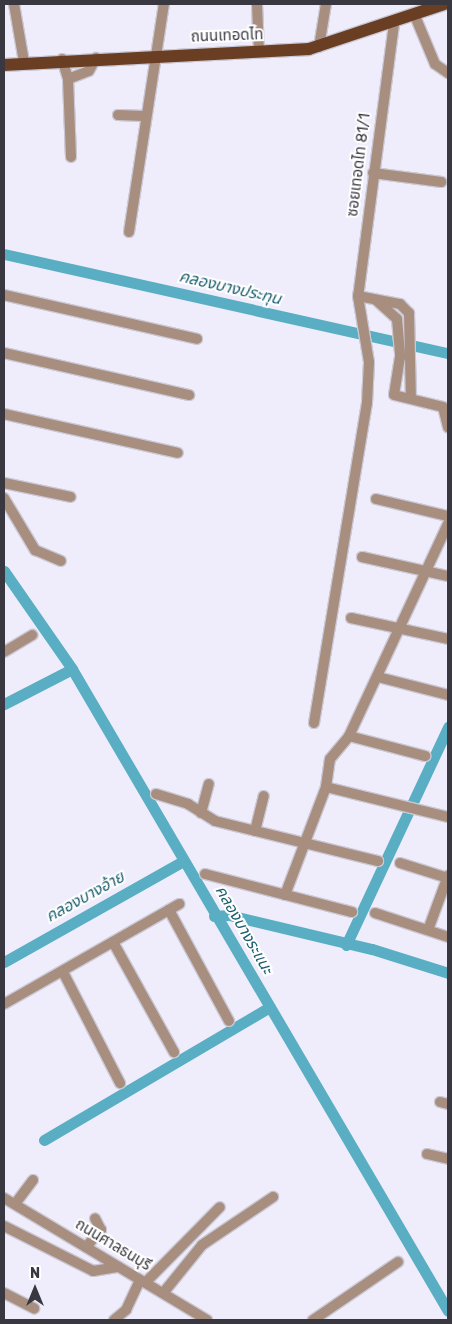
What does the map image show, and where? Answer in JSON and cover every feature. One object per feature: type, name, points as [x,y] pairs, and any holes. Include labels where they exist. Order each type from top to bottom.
[{"type":"main road","name":"ถนนเทอดไท","points":[[4,65],[62,59],[319,47],[394,24],[446,4]]},
{"type":"street","points":[[14,4],[24,62]]},
{"type":"street","points":[[129,232],[144,116],[164,4]]},
{"type":"street","points":[[258,4],[258,50]]},
{"type":"street","points":[[319,47],[326,4]]},
{"type":"street","points":[[446,4],[448,10]]},
{"type":"street","points":[[415,16],[435,64],[448,73]]},
{"type":"street","name":"ซอยเทอดไท 81/1","points":[[314,723],[367,403],[365,341],[358,296],[394,24]]},
{"type":"street","points":[[68,79],[89,71],[96,58]]},
{"type":"street","points":[[62,59],[68,79],[72,158]]},
{"type":"street","points":[[118,115],[144,116]]},
{"type":"street","points":[[374,173],[440,182]]},
{"type":"street","points":[[4,295],[197,339]]},
{"type":"street","points":[[358,296],[372,297],[400,304],[410,313],[413,330],[413,360],[410,375],[412,398]]},
{"type":"street","points":[[372,297],[392,312],[399,328],[400,357],[394,395],[446,406],[448,427]]},
{"type":"street","points":[[4,352],[189,395]]},
{"type":"street","points":[[397,372],[410,375]]},
{"type":"street","points":[[4,414],[178,453]]},
{"type":"street","points":[[4,484],[71,497]]},
{"type":"street","points":[[4,498],[36,550],[61,561]]},
{"type":"street","points":[[376,499],[448,516]]},
{"type":"street","points":[[285,895],[326,787],[330,759],[349,736],[448,524]]},
{"type":"street","points":[[362,557],[428,570],[448,576]]},
{"type":"street","points":[[352,618],[401,627],[448,639]]},
{"type":"street","points":[[4,652],[32,635]]},
{"type":"street","points":[[378,677],[448,694]]},
{"type":"street","points":[[349,736],[425,756]]},
{"type":"street","points":[[201,813],[209,784]]},
{"type":"street","points":[[326,787],[431,811],[448,817]]},
{"type":"street","points":[[156,794],[201,813],[255,831],[378,861]]},
{"type":"street","points":[[255,831],[264,796]]},
{"type":"street","points":[[400,863],[448,877],[428,930]]},
{"type":"street","points":[[205,874],[352,912]]},
{"type":"street","points":[[4,1004],[179,904]]},
{"type":"street","points":[[169,910],[229,1021]]},
{"type":"street","points":[[374,913],[448,937]]},
{"type":"street","points":[[113,942],[174,1052]]},
{"type":"street","points":[[63,972],[120,1083]]},
{"type":"street","points":[[427,1154],[448,1159]]},
{"type":"street","points":[[15,1204],[33,1180]]},
{"type":"street","points":[[164,1292],[202,1245],[273,1197]]},
{"type":"street","name":"ถนนศาลธนบุรี","points":[[4,1198],[164,1292],[207,1320]]},
{"type":"street","points":[[114,1320],[126,1310],[143,1281],[220,1207]]},
{"type":"street","points":[[86,1247],[100,1230],[95,1218]]},
{"type":"street","points":[[4,1226],[93,1271],[119,1267]]},
{"type":"street","points":[[313,1320],[398,1262]]},
{"type":"street","points":[[4,1293],[34,1308]]},
{"type":"waterway","name":"คลองบางประทุน","points":[[4,254],[448,353]]},
{"type":"waterway","name":"คลองบางระแนะ","points":[[4,571],[72,669],[448,1311]]},
{"type":"waterway","points":[[4,704],[72,669]]},
{"type":"waterway","points":[[346,945],[448,727]]},
{"type":"waterway","name":"คลองบางอ้าย","points":[[4,962],[183,861]]},
{"type":"waterway","points":[[214,916],[229,915],[372,949],[448,973]]},
{"type":"waterway","points":[[44,1140],[270,1007]]}]
